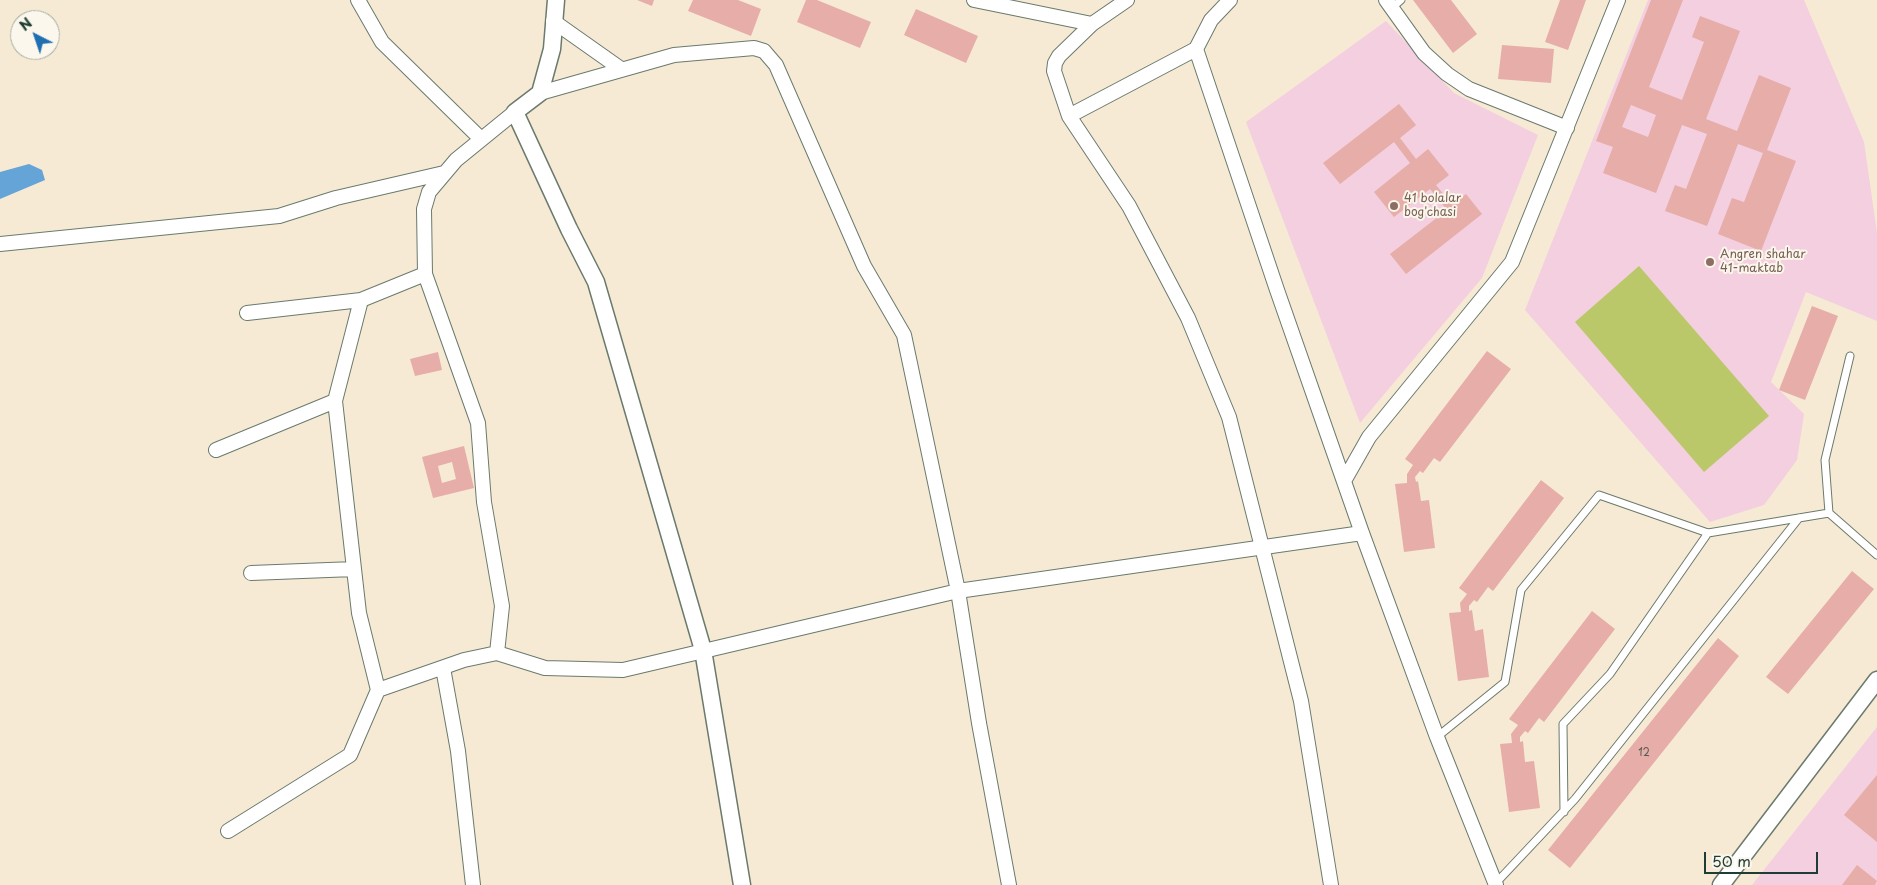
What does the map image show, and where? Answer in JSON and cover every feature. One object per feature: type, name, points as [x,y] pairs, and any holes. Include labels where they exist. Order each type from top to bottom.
[{"type":"street","points":[[358,0],[382,42],[480,138]]},
{"type":"street","points":[[540,93],[552,49],[556,0]]},
{"type":"street","points":[[974,0],[1092,24]]},
{"type":"street","points":[[1127,0],[1092,24],[1059,56],[1055,63],[1054,72],[1069,116],[1129,206],[1188,318],[1229,417],[1301,701],[1331,885]]},
{"type":"street","points":[[1069,116],[1196,49],[1211,20],[1230,0]]},
{"type":"street","points":[[1344,481],[1369,437],[1512,262],[1618,0]]},
{"type":"street","points":[[1393,3],[1424,53],[1447,74],[1469,89],[1567,128]]},
{"type":"street","points":[[553,21],[621,69]]},
{"type":"street","points":[[497,653],[502,626],[502,606],[484,502],[478,423],[425,274],[424,209],[429,192],[444,173],[480,138],[540,93],[674,55],[754,48],[764,51],[773,61],[864,266],[904,336],[958,591],[979,723],[1009,885]]},
{"type":"street","points":[[1196,49],[1277,290],[1362,533],[1437,737],[1496,884]]},
{"type":"street","points":[[515,112],[569,229],[596,282],[704,650],[742,885]]},
{"type":"street","points":[[0,244],[279,216],[336,198],[444,173]]},
{"type":"street","points":[[247,314],[361,300],[425,274]]},
{"type":"street","points":[[228,830],[350,755],[378,690],[359,613],[335,401],[361,300]]},
{"type":"street","points":[[216,450],[335,401]]},
{"type":"street","points":[[378,690],[464,660],[497,653],[545,668],[622,670],[958,591],[1362,533]]},
{"type":"street","points":[[251,573],[354,569]]},
{"type":"street","points":[[443,668],[458,751],[473,885]]},
{"type":"street","points":[[1721,885],[1877,680]]},
{"type":"lane","points":[[1850,356],[1825,460],[1829,513],[1877,555]]},
{"type":"lane","points":[[1437,737],[1505,682],[1521,590],[1599,495],[1708,533],[1829,513]]},
{"type":"lane","points":[[1496,884],[1564,812],[1799,518]]},
{"type":"lane","points":[[1564,812],[1563,724],[1610,674],[1708,533]]},
{"type":"shaded area","name":"Angren shahar 41-maktab","points":[[1648,0],[1804,0],[1864,142],[1877,233],[1877,321],[1806,292],[1771,382],[1804,414],[1797,460],[1764,505],[1710,522],[1525,310]]},
{"type":"shaded area","name":"41 bolalar bog'chasi","points":[[1386,21],[1454,93],[1538,135],[1482,278],[1360,423],[1246,122]]},
{"type":"shaded area","points":[[1877,727],[1877,885],[1752,885]]},
{"type":"green space","points":[[1639,266],[1769,416],[1704,472],[1575,322]]},
{"type":"water","points":[[29,164],[42,170],[45,180],[0,199],[0,172]]},
{"type":"building","points":[[637,0],[654,0],[652,6]]},
{"type":"building","points":[[693,0],[738,0],[761,9],[751,36],[688,11]]},
{"type":"building","points":[[806,0],[817,0],[871,22],[860,48],[797,22]]},
{"type":"building","points":[[1413,0],[1451,0],[1477,34],[1453,53]]},
{"type":"building","points":[[1560,0],[1586,0],[1568,50],[1545,42]]},
{"type":"building","points":[[1651,0],[1683,0],[1649,87],[1682,100],[1704,42],[1692,37],[1700,16],[1740,31],[1706,119],[1737,131],[1759,75],[1791,88],[1767,150],[1796,161],[1761,251],[1718,234],[1732,198],[1744,202],[1763,153],[1738,144],[1707,226],[1665,211],[1675,185],[1686,189],[1707,134],[1682,125],[1656,193],[1603,173],[1613,147],[1596,141]],"holes":[[[1631,105],[1656,115],[1648,137],[1622,127]]]},
{"type":"building","points":[[916,9],[978,36],[966,63],[904,35]]},
{"type":"building","points":[[1502,45],[1554,49],[1551,83],[1498,79]]},
{"type":"building","points":[[1399,104],[1416,125],[1400,138],[1416,159],[1428,149],[1449,175],[1436,185],[1452,205],[1466,194],[1482,214],[1406,274],[1390,254],[1447,210],[1430,189],[1394,217],[1374,192],[1410,163],[1394,142],[1340,184],[1323,163]]},
{"type":"building","points":[[1812,306],[1838,316],[1805,400],[1779,390]]},
{"type":"building","points":[[1487,351],[1511,369],[1440,462],[1434,458],[1423,473],[1420,471],[1415,477],[1416,482],[1418,481],[1421,501],[1429,500],[1435,548],[1404,552],[1395,484],[1407,483],[1407,474],[1413,465],[1405,459]]},
{"type":"building","points":[[438,352],[442,370],[415,376],[410,359]]},
{"type":"building","points":[[464,446],[474,488],[433,498],[422,457]],"holes":[[[452,462],[456,479],[442,483],[438,466]]]},
{"type":"building","points":[[1541,480],[1564,498],[1493,591],[1488,587],[1477,602],[1474,600],[1469,606],[1469,611],[1472,610],[1475,631],[1483,629],[1489,677],[1458,681],[1449,613],[1461,612],[1460,603],[1467,594],[1459,588]]},
{"type":"building","points":[[1852,571],[1874,589],[1788,694],[1766,677]]},
{"type":"building","points":[[1592,611],[1615,629],[1544,722],[1539,718],[1528,733],[1525,731],[1520,737],[1520,742],[1523,741],[1525,762],[1534,761],[1540,808],[1509,812],[1500,744],[1512,743],[1511,734],[1518,725],[1509,719]]},
{"type":"building","points":[[1718,638],[1739,656],[1570,868],[1548,850]]},
{"type":"building","points":[[1877,775],[1877,842],[1844,815]]},
{"type":"building","points":[[1857,865],[1877,881],[1875,885],[1842,885]]},
{"type":"place","name":"41 bolalar bog'chasi","points":[[1394,206]]},
{"type":"place","name":"Angren shahar 41-maktab","points":[[1710,262]]}]
